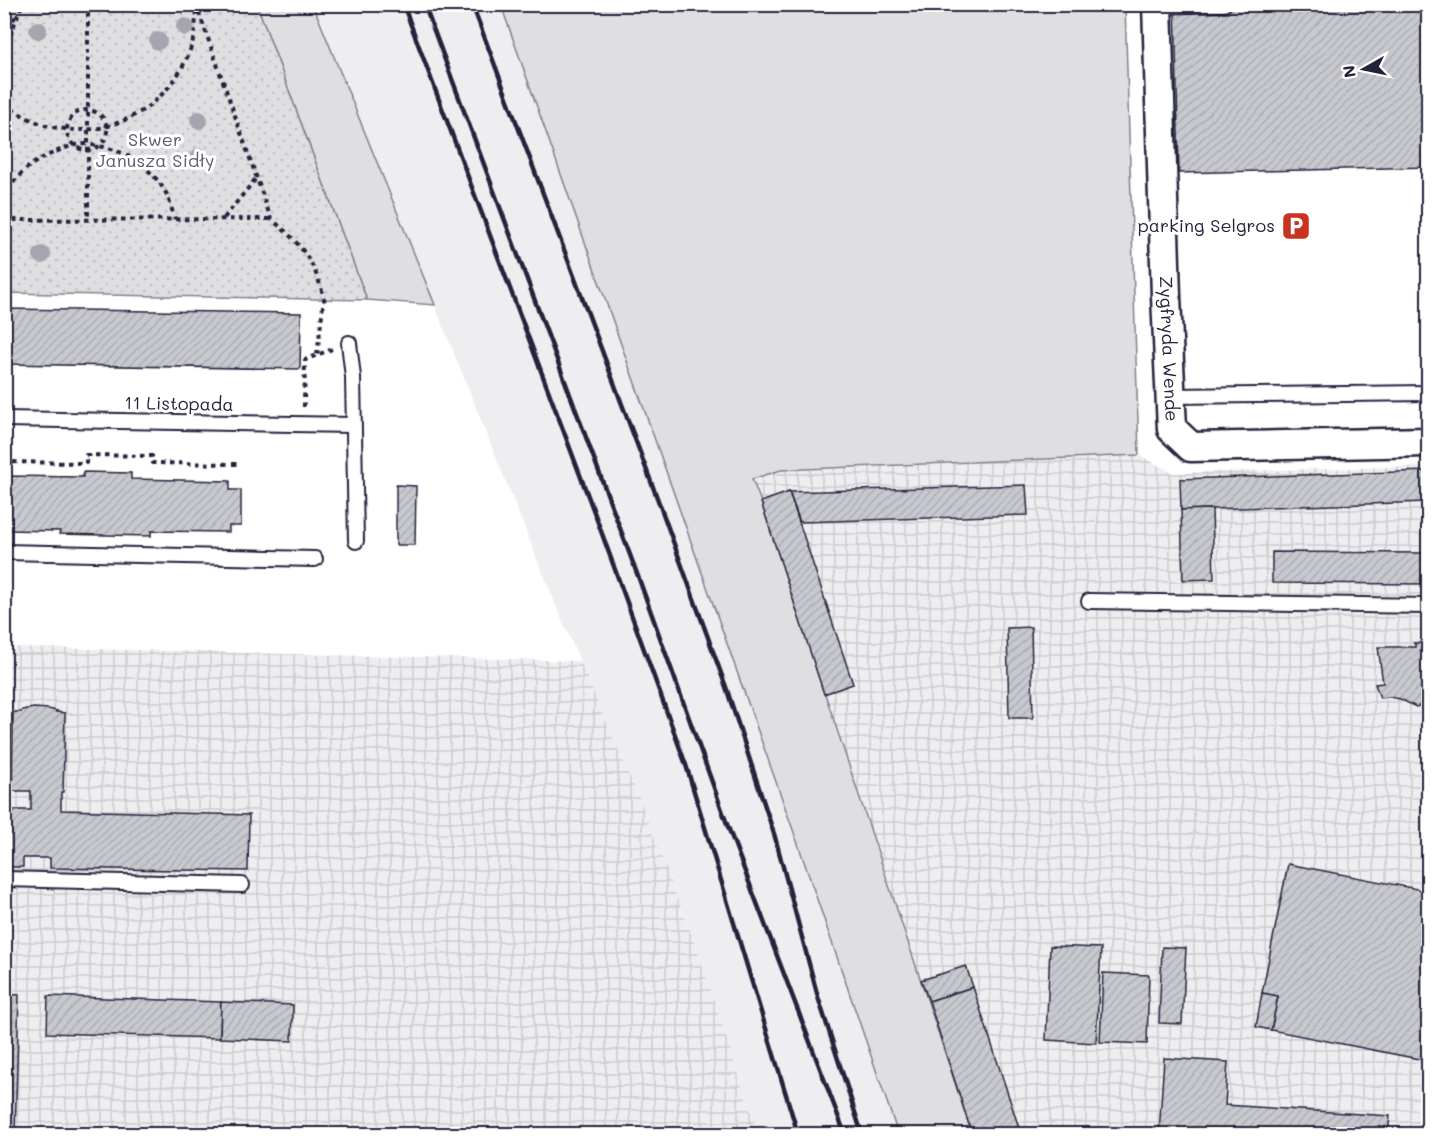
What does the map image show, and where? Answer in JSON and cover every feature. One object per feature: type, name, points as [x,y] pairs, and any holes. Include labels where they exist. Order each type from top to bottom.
[{"type":"street","name":"Zygfryda Wende","points":[[1157,5],[1172,429],[1191,447],[1428,442]]},
{"type":"lane","points":[[1157,5],[1224,4]]},
{"type":"lane","points":[[349,343],[353,377],[356,541]]},
{"type":"lane","points":[[1170,396],[1428,393]]},
{"type":"lane","name":"11 Listopada","points":[[4,419],[353,425]]},
{"type":"lane","points":[[4,552],[315,559]]},
{"type":"lane","points":[[1089,601],[1428,606]]},
{"type":"lane","points":[[4,879],[242,885]]},
{"type":"path","points":[[4,52],[22,4]]},
{"type":"path","points":[[88,4],[88,219]]},
{"type":"path","points":[[4,104],[31,120],[58,128],[87,129],[123,122],[156,101],[170,87],[183,67],[191,47],[196,7]]},
{"type":"path","points":[[196,7],[271,219],[290,234],[306,253],[321,284],[325,303],[317,354],[305,360],[304,405],[292,405]]},
{"type":"path","points":[[4,15],[16,19]]},
{"type":"path","points":[[76,146],[71,140],[68,129],[70,120],[75,114],[87,110],[98,113],[104,118],[107,126],[107,134],[98,146]]},
{"type":"path","points":[[4,198],[17,178],[38,160],[65,148],[98,146],[127,155],[146,169],[158,181],[166,194],[175,219]]},
{"type":"path","points":[[223,219],[257,177]]},
{"type":"path","points":[[4,220],[271,219]]},
{"type":"path","points":[[4,462],[86,463],[86,455],[152,456],[152,463],[238,464]]},
{"type":"shaded area","points":[[313,5],[501,5],[798,844],[898,1134],[758,1134],[698,952],[641,803],[555,603]]},
{"type":"shaded area","points":[[1139,455],[1173,473],[1428,466],[1428,1134],[972,1134],[752,479],[780,470]]},
{"type":"shaded area","points":[[5,647],[580,661],[641,803],[698,952],[758,1134],[5,1134]]},
{"type":"green space","name":"Skwer Janusza Sidły","points":[[5,4],[257,5],[367,300],[5,293]]},
{"type":"green space","points":[[257,5],[313,5],[435,305],[367,300]]},
{"type":"green space","points":[[501,5],[1125,5],[1139,455],[781,470],[752,479],[972,1134],[898,1134],[798,844]]},
{"type":"building","points":[[1175,4],[1428,4],[1428,167],[1179,173]]},
{"type":"building","points":[[4,309],[301,313],[300,369],[4,364]]},
{"type":"building","points":[[1428,471],[1428,502],[1181,510],[1180,479]]},
{"type":"building","points":[[83,472],[131,473],[131,479],[230,481],[230,490],[241,490],[241,526],[229,526],[229,532],[151,531],[151,536],[4,530],[4,476],[83,477]]},
{"type":"building","points":[[396,485],[416,486],[415,545],[396,545]]},
{"type":"building","points":[[1026,485],[1028,515],[800,522],[789,492]]},
{"type":"building","points":[[789,492],[853,684],[824,694],[761,502]]},
{"type":"building","points":[[1212,509],[1214,579],[1183,580],[1181,510]]},
{"type":"building","points":[[1272,552],[1428,553],[1428,584],[1272,583]]},
{"type":"building","points":[[1031,627],[1033,718],[1009,718],[1007,628]]},
{"type":"building","points":[[1413,643],[1428,643],[1428,703],[1416,707],[1400,699],[1380,698],[1375,684],[1383,683],[1378,647],[1415,647]]},
{"type":"building","points":[[34,708],[65,713],[61,810],[249,815],[248,871],[50,868],[50,858],[23,858],[23,867],[4,867],[4,810],[31,810],[31,791],[12,791],[13,712]]},
{"type":"building","points":[[1288,864],[1428,891],[1428,1036],[1424,1060],[1271,1030],[1278,996],[1262,993]]},
{"type":"building","points":[[1050,946],[1101,948],[1096,1043],[1046,1040]]},
{"type":"building","points":[[1162,947],[1186,948],[1182,1024],[1159,1023]]},
{"type":"building","points":[[966,966],[973,987],[929,1001],[921,980]]},
{"type":"building","points":[[1103,973],[1149,975],[1147,1044],[1100,1042]]},
{"type":"building","points":[[973,987],[1021,1134],[972,1134],[929,1001]]},
{"type":"building","points":[[1262,993],[1278,996],[1271,1030],[1256,1027]]},
{"type":"building","points":[[4,994],[19,995],[15,1134],[4,1134]]},
{"type":"building","points":[[48,996],[221,1002],[220,1038],[47,1033]]},
{"type":"building","points":[[221,1002],[293,1005],[292,1041],[220,1038]]},
{"type":"building","points":[[1164,1058],[1228,1062],[1225,1105],[1390,1116],[1388,1134],[1159,1134]]},
{"type":"railway","points":[[403,4],[597,520],[686,765],[798,1134]]},
{"type":"railway","points":[[424,4],[639,579],[731,835],[845,1134]]},
{"type":"railway","points":[[472,4],[726,687],[775,837],[818,997],[862,1134]]},
{"type":"place","name":"parking Selgros","points":[[1296,226]]}]
